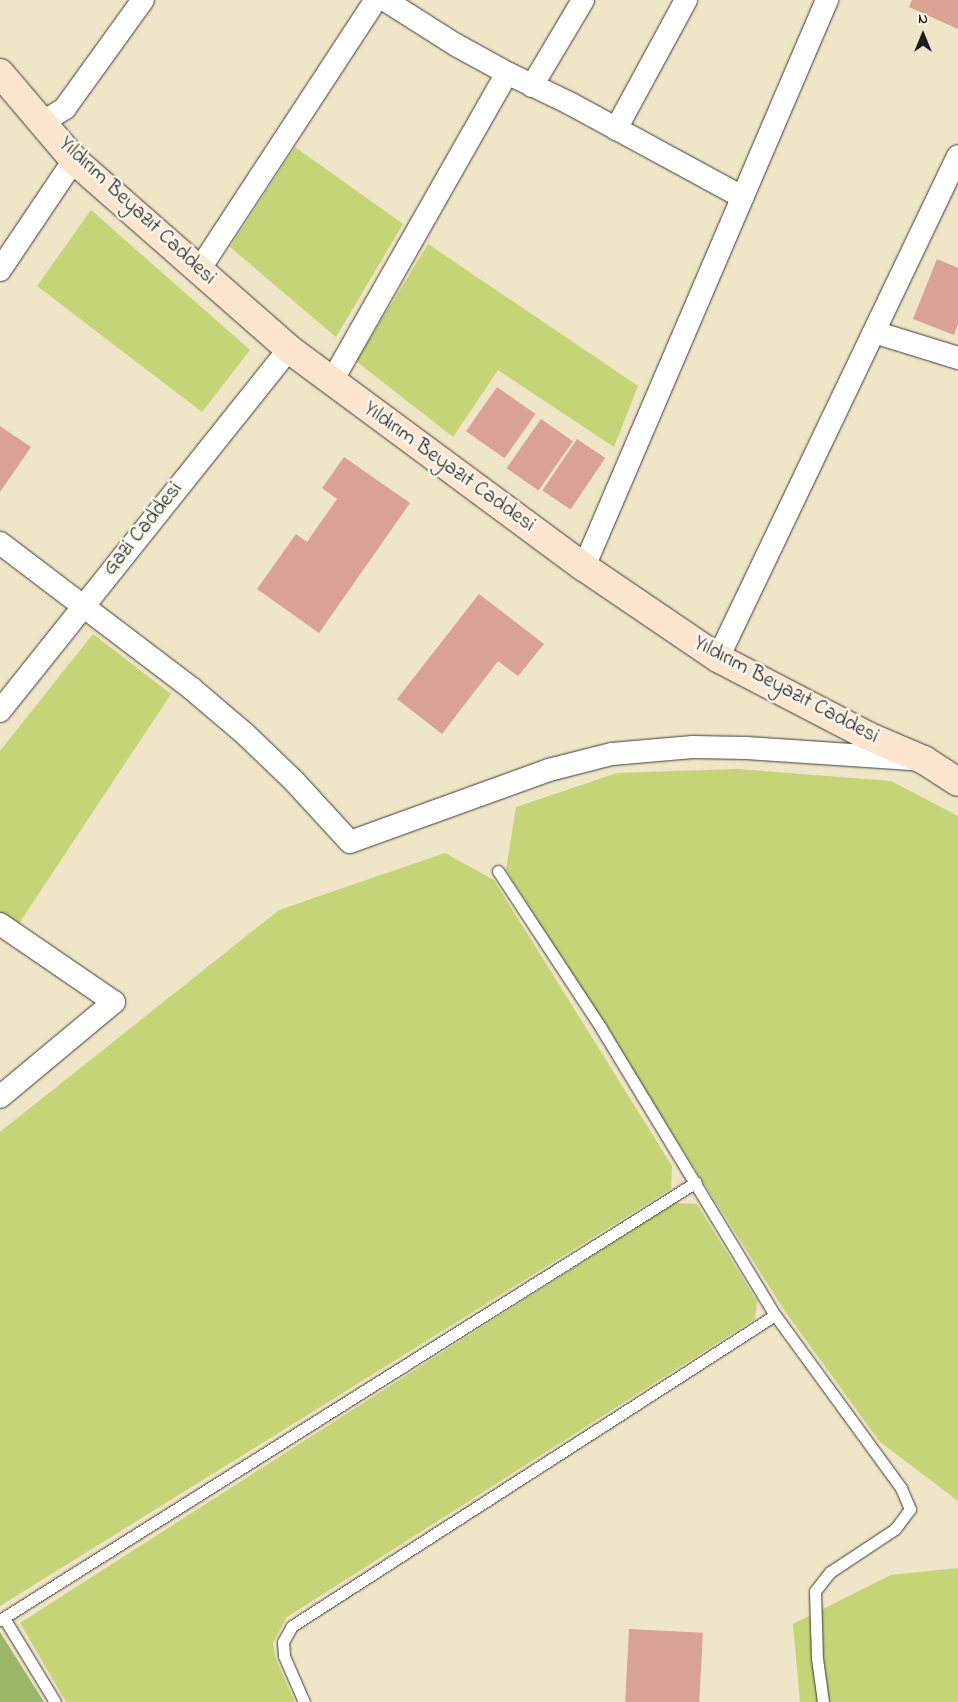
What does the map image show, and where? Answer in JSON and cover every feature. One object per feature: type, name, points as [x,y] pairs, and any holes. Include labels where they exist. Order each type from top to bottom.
[{"type":"street","points":[[43,122],[65,108],[143,0]]},
{"type":"street","points":[[199,270],[376,0]]},
{"type":"street","points":[[385,0],[456,45],[742,197]]},
{"type":"street","points":[[532,86],[583,0]]},
{"type":"street","points":[[616,129],[686,0]]},
{"type":"street","points":[[584,567],[827,0]]},
{"type":"street","name":"Yıldırım Beyazıt Caddesi","points":[[0,73],[74,160],[289,348],[332,381],[584,567],[718,658],[868,736],[924,760],[958,782]]},
{"type":"street","points":[[332,381],[507,73]]},
{"type":"street","points":[[718,658],[958,156]]},
{"type":"street","points":[[0,270],[74,160]]},
{"type":"street","points":[[874,332],[958,358]]},
{"type":"street","name":"Gazi Caddesi","points":[[0,710],[82,604],[289,348]]},
{"type":"street","points":[[0,543],[191,688],[244,733],[293,780],[350,842],[549,770],[612,754],[693,747],[746,748],[924,760]]},
{"type":"street","points":[[0,924],[114,1002],[0,1097]]},
{"type":"lane","points":[[498,871],[601,1028],[775,1315],[901,1488],[910,1510],[895,1528],[830,1572],[815,1591],[817,1658],[823,1702]]},
{"type":"lane","points":[[55,1702],[2,1619],[696,1182]]},
{"type":"lane","points":[[304,1702],[284,1656],[283,1642],[292,1626],[775,1315]]},
{"type":"green space","points":[[295,147],[403,224],[336,337],[230,247]]},
{"type":"green space","points":[[91,210],[250,350],[202,412],[37,286]]},
{"type":"green space","points":[[428,244],[638,386],[614,447],[498,370],[453,437],[356,361]]},
{"type":"green space","points":[[93,634],[171,694],[18,925],[0,913],[0,751]]},
{"type":"green space","points":[[737,769],[891,781],[958,816],[958,1501],[879,1441],[784,1310],[506,870],[516,807],[617,773]]},
{"type":"green space","points":[[445,853],[494,880],[672,1166],[671,1189],[0,1606],[0,1132],[279,910]]},
{"type":"green space","points":[[675,1203],[697,1204],[757,1301],[755,1319],[287,1617],[273,1643],[276,1659],[295,1702],[66,1702],[20,1623]]},
{"type":"green space","points":[[958,1568],[958,1702],[800,1702],[793,1624],[891,1575]]},
{"type":"green space","points":[[0,1632],[44,1702],[0,1702]]},
{"type":"building","points":[[912,0],[958,0],[958,29],[909,7]]},
{"type":"building","points":[[937,259],[958,268],[958,324],[954,335],[913,319]]},
{"type":"building","points":[[497,387],[536,414],[505,458],[466,431]]},
{"type":"building","points":[[541,419],[573,441],[539,491],[507,468]]},
{"type":"building","points":[[0,426],[31,447],[0,492]]},
{"type":"building","points":[[577,439],[605,458],[571,509],[542,490]]},
{"type":"building","points":[[344,457],[410,503],[319,633],[257,589],[296,534],[307,542],[337,499],[322,488]]},
{"type":"building","points":[[479,594],[544,644],[518,676],[498,661],[442,734],[397,699]]},
{"type":"building","points":[[629,1629],[703,1633],[699,1702],[625,1702]]}]
